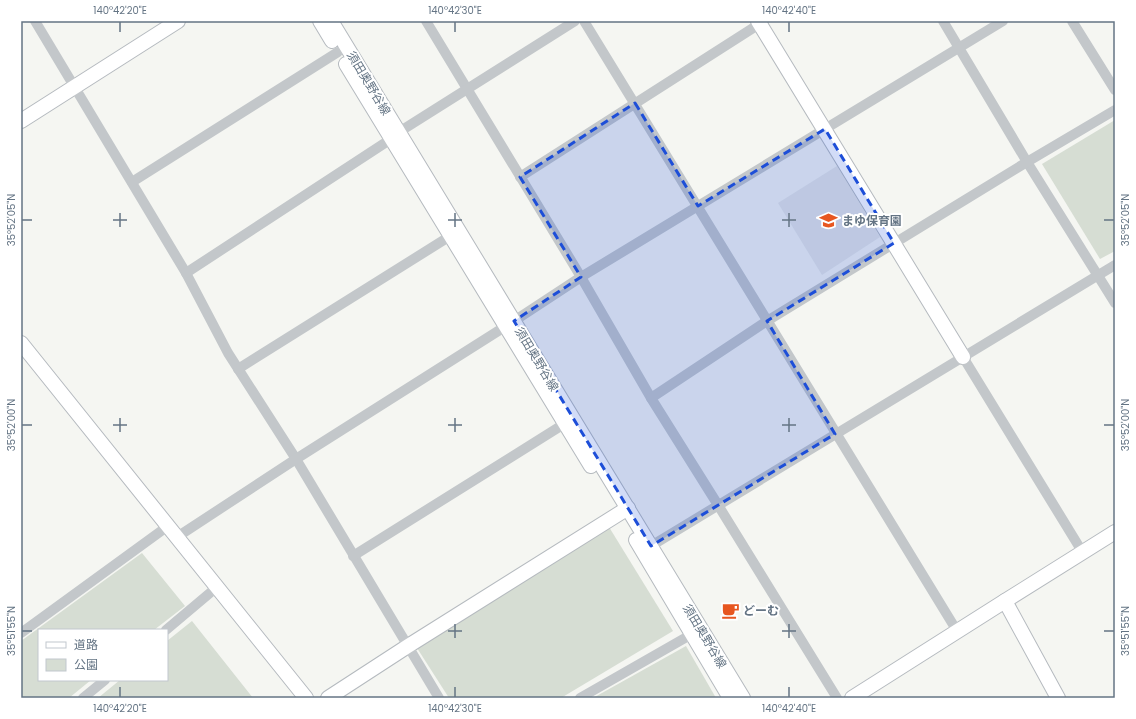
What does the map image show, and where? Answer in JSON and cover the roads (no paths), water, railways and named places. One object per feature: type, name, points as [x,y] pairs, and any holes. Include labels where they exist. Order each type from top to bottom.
[{"type":"street","points":[[35,21],[186,273],[228,353],[296,459],[439,698]]},
{"type":"street","points":[[21,121],[178,21]]},
{"type":"street","name":"須田奥野谷線","points":[[320,21],[338,52],[395,135]]},
{"type":"street","name":"須田奥野谷線","points":[[331,21],[395,135],[624,511],[692,634],[730,698]]},
{"type":"street","points":[[426,21],[581,277],[652,398],[837,698]]},
{"type":"street","points":[[186,273],[466,89],[575,21]]},
{"type":"street","points":[[584,21],[956,631]]},
{"type":"street","points":[[942,21],[1027,162],[1115,303]]},
{"type":"street","points":[[177,537],[581,277],[1003,21]]},
{"type":"street","points":[[1072,21],[1115,90]]},
{"type":"street","points":[[520,177],[761,22],[1083,553]]},
{"type":"street","points":[[132,182],[338,52]]},
{"type":"street","points":[[652,398],[767,321],[1115,110]]},
{"type":"street","points":[[238,369],[454,233]]},
{"type":"street","points":[[651,546],[1115,265]]},
{"type":"street","name":"須田奥野谷線","points":[[509,324],[564,424],[624,511],[651,546],[743,698]]},
{"type":"street","points":[[21,343],[306,698]]},
{"type":"street","points":[[353,556],[564,424]]},
{"type":"street","points":[[328,698],[408,646],[624,511]]},
{"type":"street","points":[[21,633],[168,526]]},
{"type":"street","points":[[852,698],[1005,600],[1115,532]]},
{"type":"street","points":[[167,629],[217,588]]},
{"type":"street","points":[[1005,600],[1058,698]]},
{"type":"street","points":[[580,698],[692,634]]},
{"type":"street","points":[[83,698],[104,681]]},
{"type":"place","name":"まゆ保育園","points":[[829,220]]},
{"type":"place","name":"どーむ","points":[[730,610]]}]
